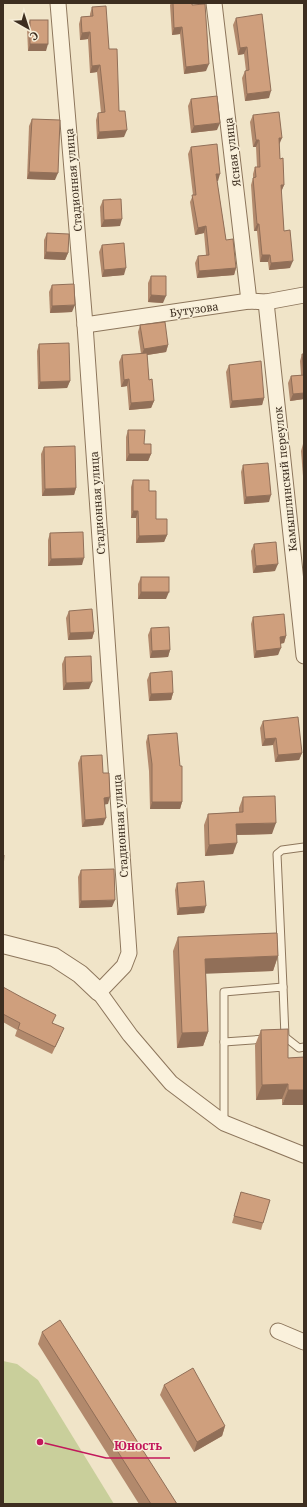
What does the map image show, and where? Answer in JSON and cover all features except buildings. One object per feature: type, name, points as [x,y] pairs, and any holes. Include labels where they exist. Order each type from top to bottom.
[{"type":"street","name":"Стадионная улица","points":[[58,3],[85,326],[128,953],[124,966],[98,992]]},
{"type":"street","name":"Ясная улица","points":[[214,3],[249,301]]},
{"type":"street","name":"Бутузова","points":[[85,326],[249,301],[266,302],[304,295]]},
{"type":"street","name":"Камышлинский переулок","points":[[266,302],[304,656]]},
{"type":"street","points":[[3,944],[54,957],[80,974],[98,992],[130,1035],[171,1083],[224,1123],[304,1155]]},
{"type":"street","points":[[278,1331],[304,1342]]},
{"type":"lane","points":[[277,1038],[283,987],[277,854],[282,850],[304,846]]},
{"type":"lane","points":[[224,1123],[224,992],[283,987]]},
{"type":"lane","points":[[224,1042],[277,1038],[299,1048],[304,1047]]},
{"type":"green space","points":[[3,1361],[17,1364],[38,1380],[114,1504],[3,1504]]},
{"type":"place","name":"Юность","points":[[40,1442]]}]
